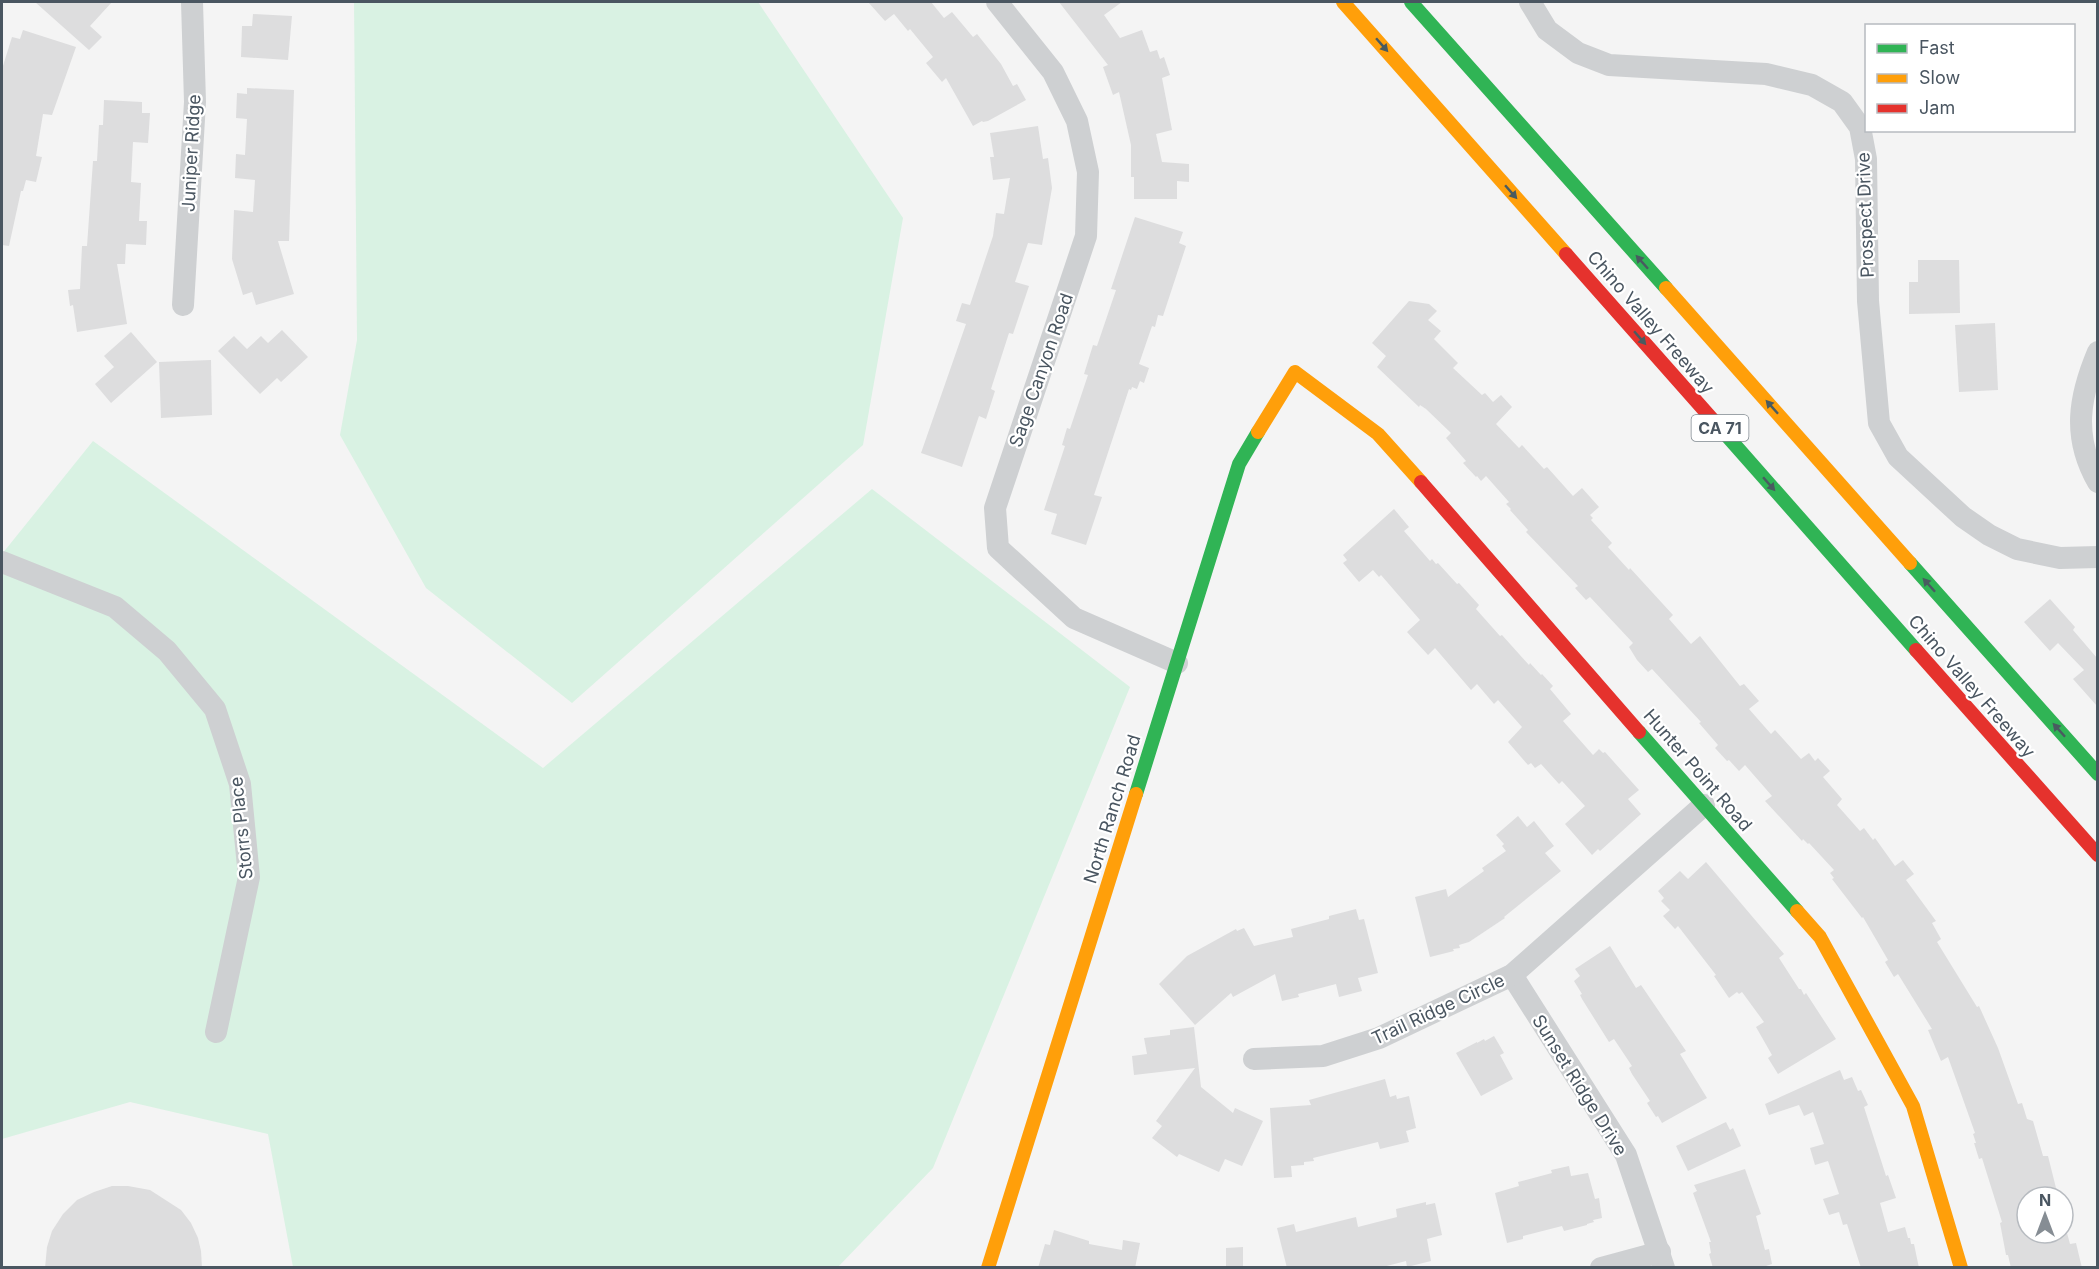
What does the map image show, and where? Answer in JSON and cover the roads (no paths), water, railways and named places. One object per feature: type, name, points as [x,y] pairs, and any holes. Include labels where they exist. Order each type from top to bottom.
[{"type":"main road","name":"Chino Valley Freeway","points":[[1343,2],[2097,855]]},
{"type":"main road","name":"Chino Valley Freeway","points":[[1411,2],[2097,774]]},
{"type":"main road","name":"North Ranch Road","points":[[988,1268],[1239,464],[1295,372]]},
{"type":"main road","name":"Hunter Point Road","points":[[1295,372],[1378,434],[1820,937],[1913,1106],[1961,1268]]},
{"type":"street","name":"Juniper Ridge","points":[[183,305],[195,102],[192,2]]},
{"type":"street","name":"Sage Canyon Road","points":[[997,2],[1053,72],[1077,122],[1088,172],[1086,236],[995,508],[998,548],[1074,618],[1177,663]]},
{"type":"street","name":"Prospect Drive","points":[[1530,2],[1547,30],[1578,53],[1608,65],[1766,74],[1812,85],[1842,102],[1860,127],[1866,159],[1868,301],[1879,423],[1898,457],[1963,517],[1989,535],[2017,549],[2060,558],[2097,557]]},
{"type":"street","points":[[2097,352],[2080,414],[2082,446],[2097,482]]},
{"type":"street","name":"Storrs Place","points":[[2,562],[115,607],[167,651],[214,709],[240,784],[249,877],[216,1032]]},
{"type":"street","name":"Trail Ridge Circle","points":[[1254,1059],[1323,1056],[1379,1038],[1512,975],[1704,805]]},
{"type":"street","name":"Sunset Ridge Drive","points":[[1512,975],[1626,1155],[1662,1260]]},
{"type":"street","points":[[1601,1268],[1662,1260]]}]
